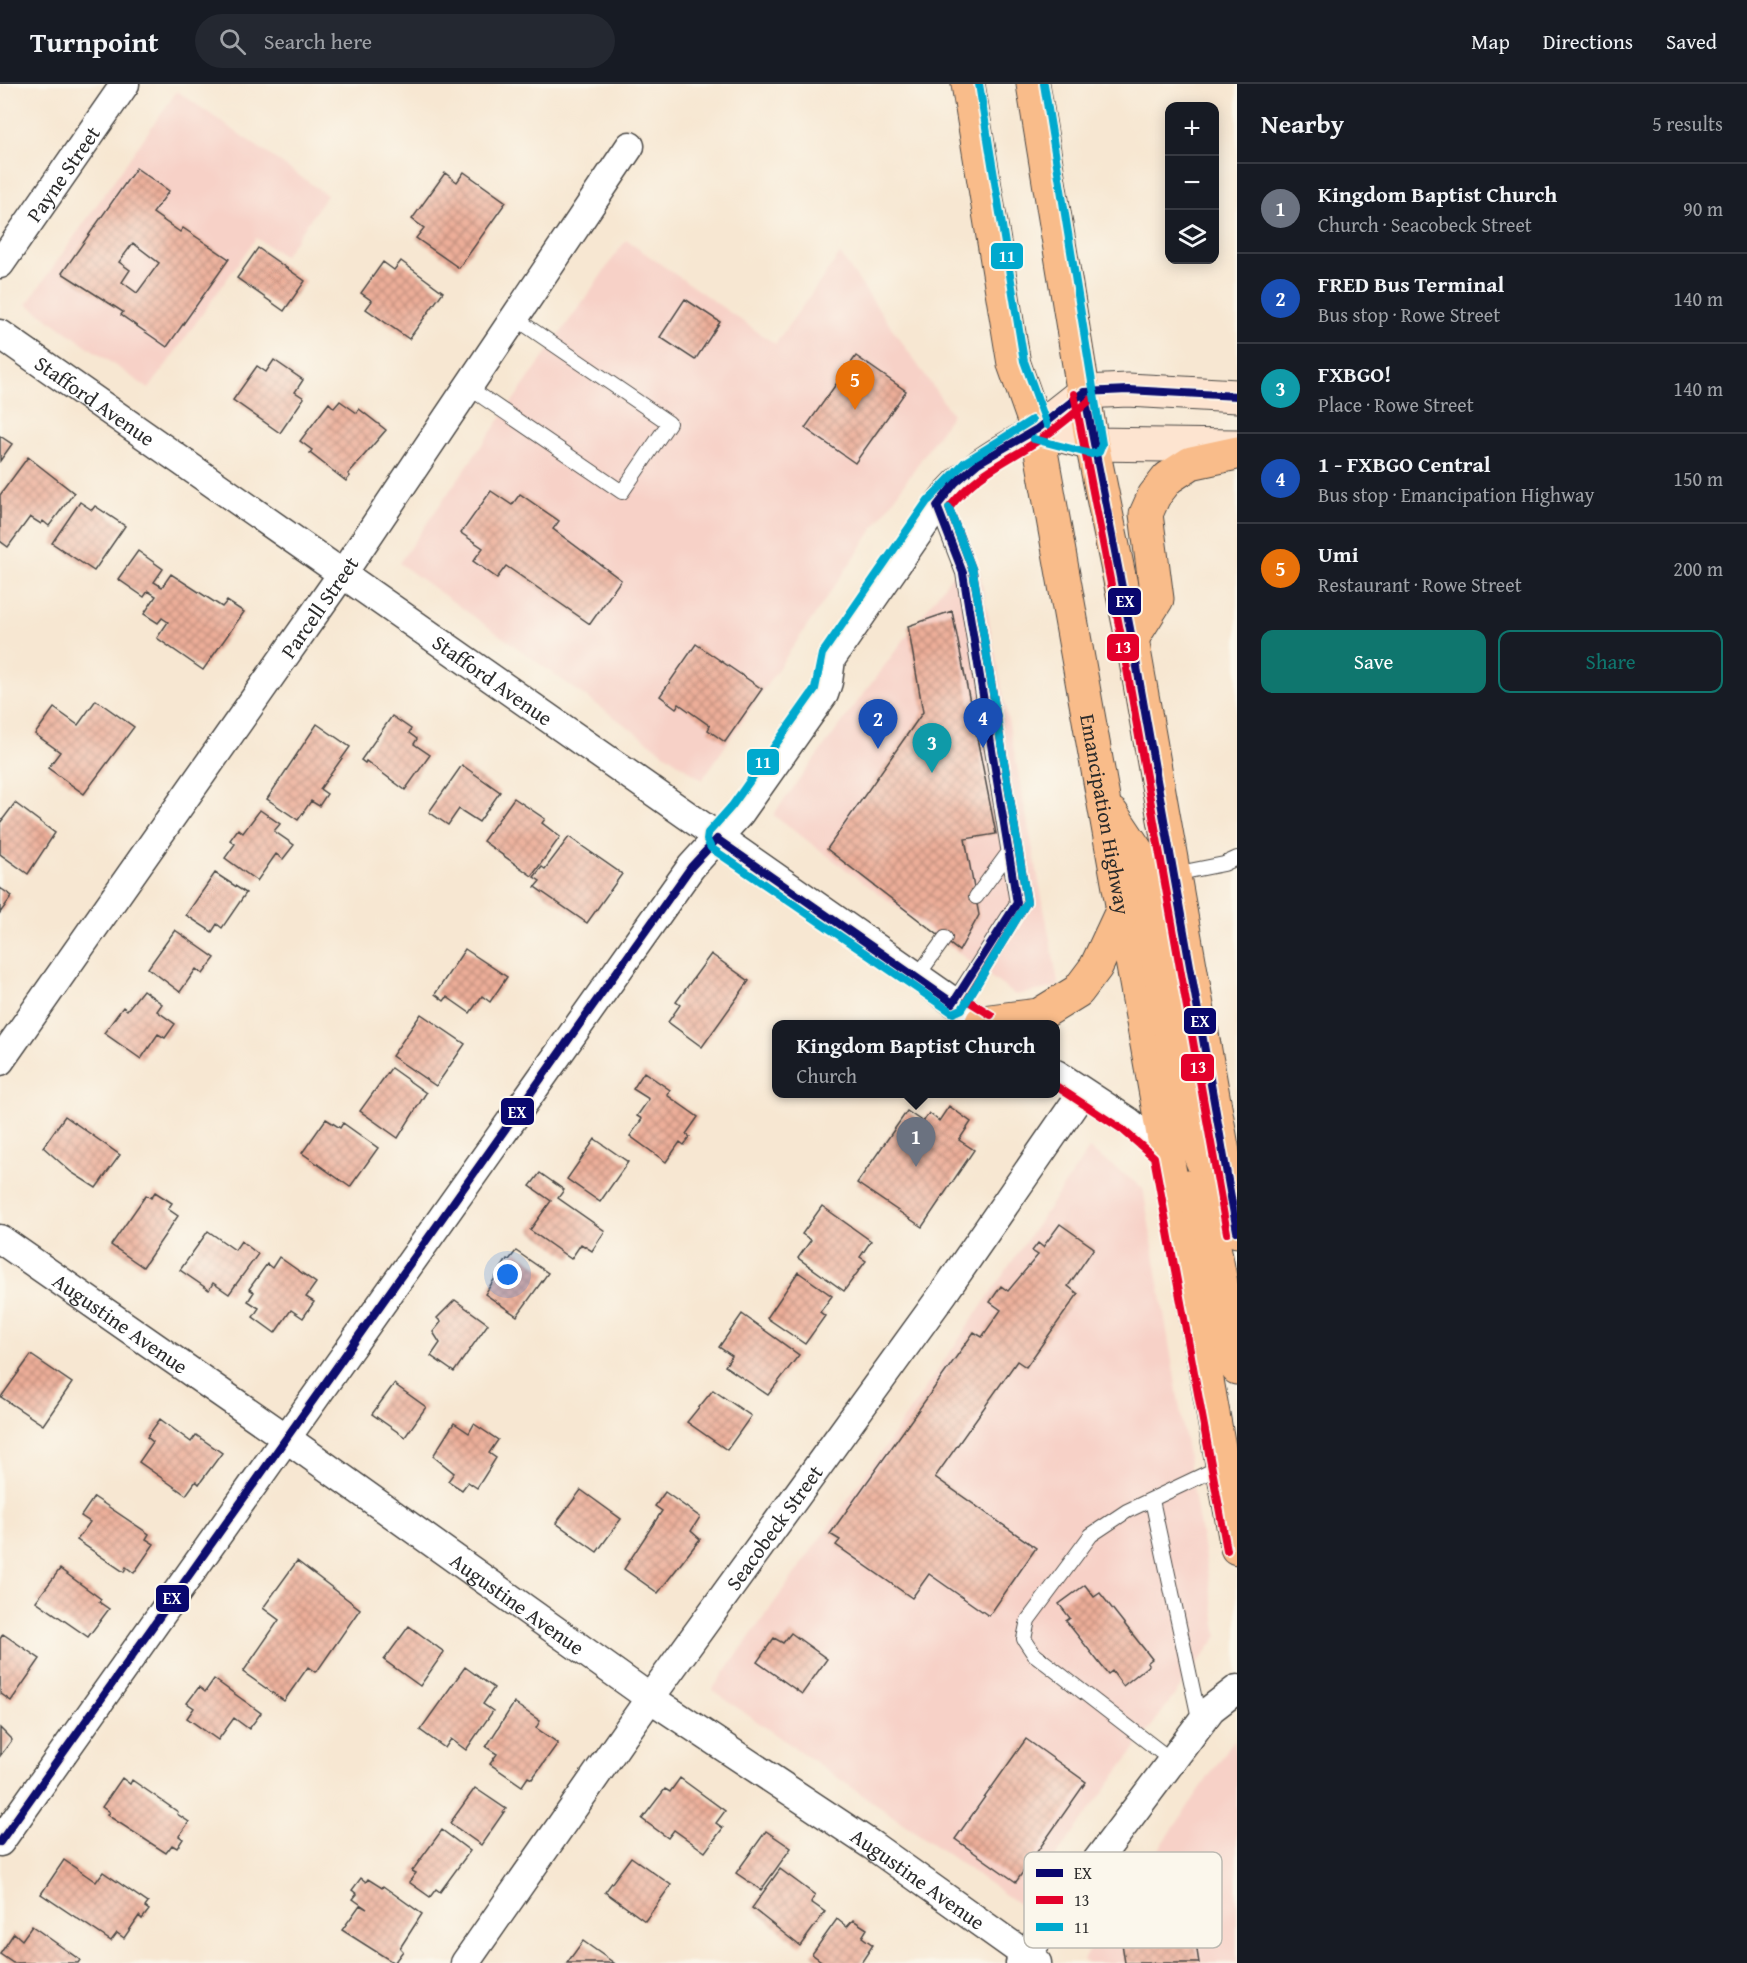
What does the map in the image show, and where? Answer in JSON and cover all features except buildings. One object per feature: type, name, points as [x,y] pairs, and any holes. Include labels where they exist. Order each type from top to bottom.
[{"type":"main road","name":"Emancipation Highway","points":[[968,84],[1014,364],[1037,429],[1106,805],[1164,1151],[1237,1548]]},
{"type":"main road","points":[[1033,84],[1092,444],[1132,639],[1236,1225]]},
{"type":"main road","points":[[1037,429],[1084,392],[1128,390],[1237,396]]},
{"type":"main road","points":[[1037,429],[1092,444],[1237,446]]},
{"type":"main road","points":[[1132,639],[1157,599],[1146,514],[1154,496],[1168,478],[1191,463],[1237,453]]},
{"type":"main road","points":[[1106,805],[1140,856],[1187,1125],[1218,1201],[1236,1225]]},
{"type":"main road","points":[[1005,1020],[1039,1015],[1078,991],[1096,968],[1123,909]]},
{"type":"main road","points":[[1164,1151],[1210,1225],[1237,1368]]},
{"type":"street","name":"Payne Street","points":[[0,264],[125,84]]},
{"type":"street","name":"Parcell Street","points":[[0,1061],[344,573],[630,146]]},
{"type":"street","name":"Stafford Avenue","points":[[0,334],[344,573],[717,839],[979,1020]]},
{"type":"street","points":[[0,1842],[691,867],[740,813],[824,694],[831,659],[937,506],[955,483],[978,463],[1037,429]]},
{"type":"street","points":[[1060,1077],[1129,1122],[1164,1151]]},
{"type":"street","name":"Seacobeck Street","points":[[465,1963],[650,1698],[943,1294],[1082,1092]]},
{"type":"street","name":"Augustine Avenue","points":[[0,1239],[286,1438],[650,1698],[873,1846],[1028,1960]]},
{"type":"street","points":[[1105,1852],[1171,1760],[1211,1709],[1237,1689]]},
{"type":"lane","points":[[468,387],[622,492],[669,423],[514,318]]},
{"type":"lane","points":[[937,506],[963,573],[1017,903],[953,1003]]},
{"type":"lane","points":[[976,897],[1009,852]]},
{"type":"lane","points":[[1174,874],[1224,864],[1237,858]]},
{"type":"lane","points":[[916,978],[945,938]]},
{"type":"lane","points":[[1171,1760],[1034,1654],[1024,1639],[1028,1620],[1091,1535],[1127,1511],[1222,1466]]},
{"type":"lane","points":[[1152,1500],[1200,1723]]},
{"type":"shaded area","points":[[177,91],[327,195],[284,256],[256,238],[149,389],[27,304]]},
{"type":"shaded area","points":[[626,240],[775,344],[840,254],[952,414],[702,780],[399,563]]},
{"type":"shaded area","points":[[965,558],[979,568],[1059,987],[1015,995],[773,815]]},
{"type":"shaded area","points":[[1089,1149],[1143,1188],[1218,1636],[1059,1852],[1024,1852],[1024,1900],[1020,1905],[712,1690],[888,1443]]},
{"type":"shaded area","points":[[1233,1741],[1237,1763],[1237,1963],[1087,1963],[1083,1960],[1091,1948],[1222,1948],[1222,1852],[1157,1852]]},
{"type":"transit line","name":"11","points":[[979,84],[1024,361],[1047,425]]},
{"type":"transit line","name":"11","points":[[1034,439],[1091,454],[1099,452],[1102,444],[1044,84]]},
{"type":"transit line","name":"EX","points":[[0,1842],[691,867],[717,839],[953,1003],[1017,903],[963,573],[937,506],[955,483],[978,463],[1037,429],[1084,392],[1128,390],[1237,396]]},
{"type":"transit line","name":"EX","points":[[1084,392],[1132,639],[1237,1231]]},
{"type":"transit line","name":"13","points":[[1074,394],[1122,641],[1227,1233]]},
{"type":"transit line","name":"13","points":[[991,1015],[967,1000],[1027,902],[973,571],[949,508],[981,476],[1048,434],[1090,400]]},
{"type":"transit line","name":"11","points":[[929,500],[964,463],[1032,420]]},
{"type":"transit line","name":"11","points":[[928,500],[822,654],[815,689],[732,806],[708,833],[707,840],[711,848],[953,1013],[962,1009],[1027,902],[973,571],[949,508]]},
{"type":"transit line","name":"13","points":[[1060,1089],[1123,1130],[1154,1157],[1227,1550]]},
{"type":"place","name":"Umi","points":[[855,410]]},
{"type":"place","name":"1 - FXBGO Central","points":[[983,748]]},
{"type":"place","name":"FRED Bus Terminal","points":[[878,749]]},
{"type":"place","name":"FXBGO!","points":[[932,773]]},
{"type":"place","name":"Kingdom Baptist Church","points":[[916,1167]]}]
